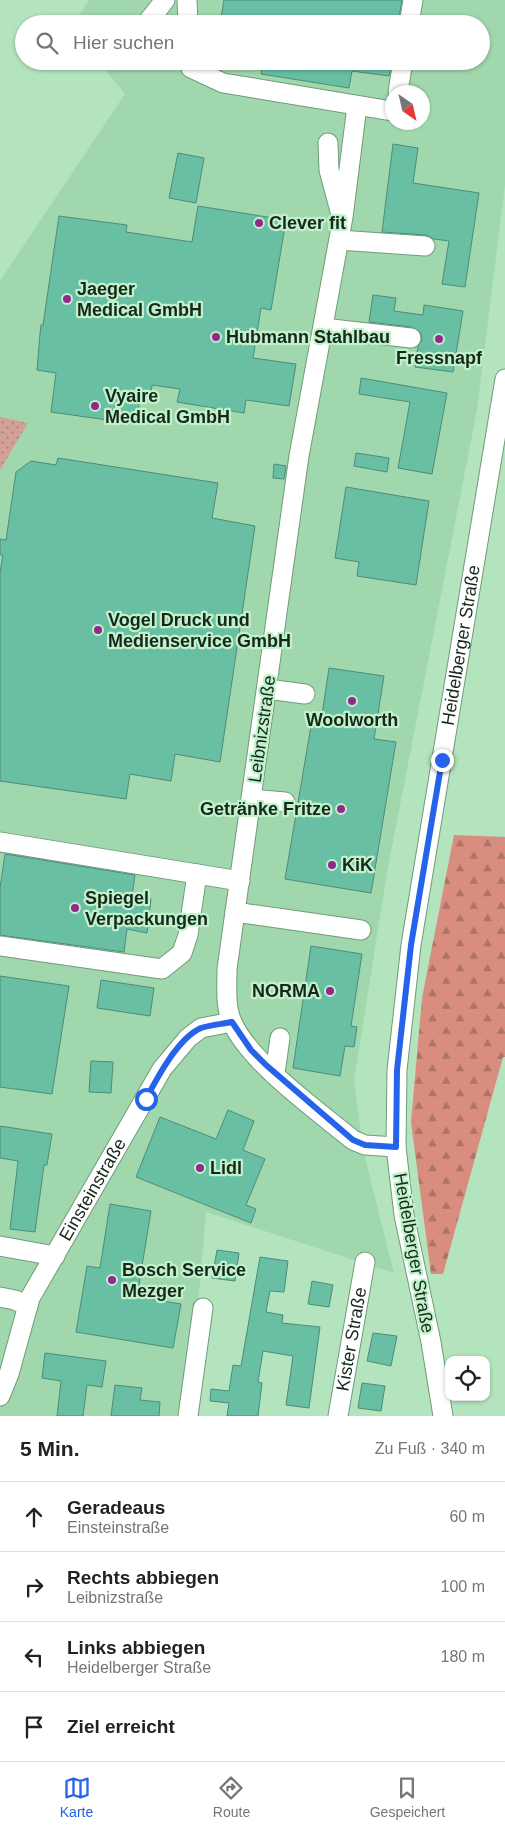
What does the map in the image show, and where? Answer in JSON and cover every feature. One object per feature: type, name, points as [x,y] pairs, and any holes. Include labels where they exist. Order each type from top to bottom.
[{"type":"street","points":[[153,15],[165,0]]},
{"type":"street","points":[[187,0],[188,15]]},
{"type":"street","points":[[410,15],[413,0]]},
{"type":"street","points":[[199,70],[222,84],[385,110]]},
{"type":"street","points":[[399,85],[402,70]]},
{"type":"street","name":"Leibnizstraße","points":[[356,106],[343,217],[299,456],[227,969],[228,997],[232,1022],[251,1050],[275,1073],[353,1140],[365,1145],[396,1147]]},
{"type":"street","points":[[328,143],[329,170],[343,217]]},
{"type":"street","points":[[338,240],[425,246]]},
{"type":"street","points":[[323,328],[411,338]]},
{"type":"street","name":"Heidelberger Straße","points":[[443,1416],[431,1342],[404,1215],[396,1147],[397,1070],[411,945],[505,379]]},
{"type":"street","points":[[267,689],[305,694]]},
{"type":"street","points":[[252,799],[284,802]]},
{"type":"street","points":[[0,842],[240,881]]},
{"type":"street","points":[[0,946],[162,970],[182,953],[188,935],[197,874]]},
{"type":"street","points":[[235,912],[361,930]]},
{"type":"street","name":"Einsteinstraße","points":[[0,1396],[9,1374],[30,1298],[162,1069],[188,1038],[201,1028],[232,1022]]},
{"type":"street","points":[[275,1073],[280,1038]]},
{"type":"street","points":[[0,1246],[54,1256]]},
{"type":"street","name":"Kister Straße","points":[[338,1416],[365,1262]]},
{"type":"street","points":[[0,1298],[15,1300],[28,1306]]},
{"type":"street","points":[[188,1416],[203,1308]]},
{"type":"shaded area","points":[[89,0],[505,0],[505,185],[477,410],[388,867],[354,1081],[363,1149],[394,1273],[206,1212],[193,1362],[185,1416],[0,1416],[0,281],[125,94],[105,70],[490,70],[490,15],[80,15]]},
{"type":"shaded area","points":[[0,417],[28,423],[0,470]]},
{"type":"green space","points":[[454,835],[505,837],[505,1057],[503,1057],[443,1274],[431,1274],[411,1122],[422,998]]},
{"type":"building","points":[[224,0],[402,0],[400,15],[222,15]]},
{"type":"building","points":[[262,70],[390,70],[389,76],[352,71],[349,88],[261,74]]},
{"type":"building","points":[[393,144],[418,148],[413,183],[479,193],[465,287],[442,284],[449,241],[434,239],[426,235],[382,232]]},
{"type":"building","points":[[178,153],[204,158],[196,203],[169,198]]},
{"type":"building","points":[[198,206],[286,220],[271,310],[261,308],[253,358],[296,364],[289,406],[246,400],[244,413],[177,402],[180,389],[152,385],[150,400],[140,399],[136,424],[51,412],[56,373],[37,370],[41,325],[43,325],[59,216],[127,225],[126,232],[192,242]]},
{"type":"building","name":"Fressnapf","points":[[373,295],[396,298],[394,311],[423,315],[424,305],[463,311],[453,372],[415,367],[418,346],[422,340],[421,333],[412,327],[369,322]]},
{"type":"building","points":[[361,378],[447,393],[432,474],[398,468],[410,402],[359,394]]},
{"type":"building","points":[[356,453],[389,458],[387,472],[354,466]]},
{"type":"building","name":"Vogel Druck und Medienservice GmbH","points":[[58,458],[218,483],[212,518],[255,526],[220,762],[175,754],[171,781],[130,774],[126,799],[0,781],[0,572],[3,555],[0,555],[0,539],[6,540],[16,472],[31,461],[56,465]]},
{"type":"building","points":[[274,464],[286,466],[284,479],[273,478]]},
{"type":"building","points":[[346,487],[429,501],[416,585],[357,576],[359,562],[335,558]]},
{"type":"building","points":[[329,668],[384,676],[374,739],[396,742],[371,893],[285,879],[311,726],[320,728]]},
{"type":"building","name":"Spiegel Verpackungen","points":[[5,854],[135,875],[132,897],[151,899],[147,933],[127,929],[124,952],[0,935],[0,888]]},
{"type":"building","name":"NORMA","points":[[311,946],[362,954],[351,1026],[357,1027],[354,1047],[345,1046],[340,1076],[293,1068]]},
{"type":"building","points":[[0,976],[69,986],[52,1094],[0,1087]]},
{"type":"building","points":[[101,980],[154,988],[150,1016],[97,1008]]},
{"type":"building","points":[[91,1061],[113,1062],[111,1093],[89,1092]]},
{"type":"building","name":"Lidl","points":[[228,1110],[254,1121],[243,1150],[265,1159],[246,1205],[256,1209],[251,1223],[136,1177],[160,1117],[216,1139]]},
{"type":"building","points":[[0,1126],[52,1134],[47,1165],[44,1165],[35,1232],[10,1229],[18,1161],[0,1158]]},
{"type":"building","name":"Bosch Service Mezger","points":[[110,1204],[151,1211],[137,1297],[181,1304],[173,1348],[76,1332],[87,1266],[100,1268]]},
{"type":"building","points":[[217,1250],[239,1253],[235,1281],[212,1278]]},
{"type":"building","points":[[260,1257],[288,1261],[284,1292],[270,1291],[266,1312],[283,1315],[282,1323],[320,1327],[309,1408],[286,1405],[293,1356],[263,1351],[258,1382],[262,1383],[258,1416],[227,1416],[229,1403],[210,1401],[211,1389],[229,1391],[233,1365],[241,1366]]},
{"type":"building","points":[[312,1281],[333,1285],[329,1307],[308,1304]]},
{"type":"building","points":[[373,1333],[397,1336],[391,1366],[367,1361]]},
{"type":"building","points":[[45,1353],[106,1361],[102,1387],[87,1385],[83,1416],[57,1416],[61,1381],[42,1378]]},
{"type":"building","points":[[362,1383],[385,1386],[381,1411],[358,1408]]},
{"type":"building","points":[[115,1385],[142,1388],[140,1400],[160,1402],[159,1416],[111,1416]]},
{"type":"place","name":"Clever fit","points":[[259,223]]},
{"type":"place","name":"Jaeger Medical GmbH","points":[[67,299]]},
{"type":"place","name":"Hubmann Stahlbau","points":[[216,337]]},
{"type":"place","name":"Fressnapf","points":[[439,339]]},
{"type":"place","name":"Vyaire Medical GmbH","points":[[95,406]]},
{"type":"place","name":"Vogel Druck und Medienservice GmbH","points":[[98,630]]},
{"type":"place","name":"Woolworth","points":[[352,701]]},
{"type":"place","name":"Getränke Fritze","points":[[341,809]]},
{"type":"place","name":"KiK","points":[[332,865]]},
{"type":"place","name":"Spiegel Verpackungen","points":[[75,908]]},
{"type":"place","name":"NORMA","points":[[330,991]]},
{"type":"place","name":"Lidl","points":[[200,1168]]},
{"type":"place","name":"Bosch Service Mezger","points":[[112,1280]]},
{"type":"route","points":[[146,1099],[162,1069],[188,1038],[201,1028],[232,1022],[251,1050],[266,1065],[353,1140],[365,1145],[396,1147],[397,1070],[411,945],[442,760]]}]
